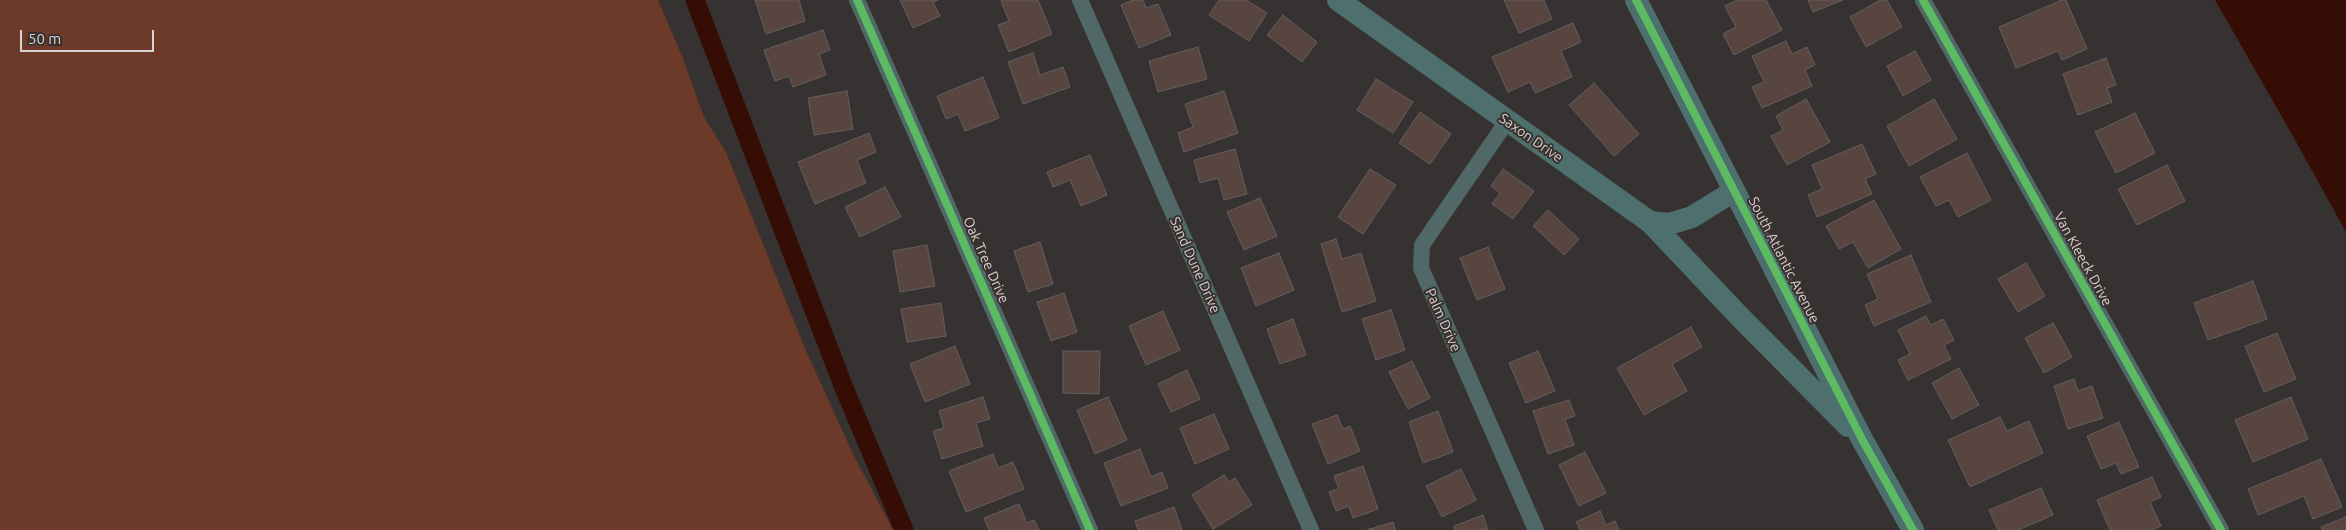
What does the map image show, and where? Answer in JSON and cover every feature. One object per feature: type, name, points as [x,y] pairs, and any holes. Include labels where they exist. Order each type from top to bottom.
[{"type":"street","name":"Oak Tree Drive","points":[[857,0],[1090,530]]},
{"type":"street","name":"Sand Dune Drive","points":[[1080,0],[1311,530]]},
{"type":"street","name":"Saxon Drive","points":[[1338,0],[1650,222],[1740,317],[1863,441]]},
{"type":"street","name":"South Atlantic Avenue","points":[[1636,0],[1863,441],[1913,530]]},
{"type":"street","name":"Van Kleeck Drive","points":[[1923,0],[2221,530]]},
{"type":"street","name":"Palm Drive","points":[[1506,121],[1422,245],[1421,268],[1536,530]]},
{"type":"street","points":[[1650,222],[1669,224],[1692,216],[1734,191]]},
{"type":"shaded area","points":[[0,0],[658,0],[682,56],[704,117],[726,152],[806,351],[853,454],[893,530],[0,530]]},
{"type":"shaded area","points":[[2215,0],[2346,0],[2346,232],[2294,138]]},
{"type":"building","points":[[755,0],[799,0],[805,21],[766,34]]},
{"type":"building","points":[[900,0],[938,0],[933,2],[940,16],[913,28]]},
{"type":"building","points":[[1038,0],[1052,34],[1009,52],[998,25],[1009,21],[1001,1]]},
{"type":"building","points":[[1133,0],[1143,0],[1146,8],[1158,4],[1171,35],[1139,48],[1121,5]]},
{"type":"building","points":[[1219,0],[1246,0],[1267,13],[1249,41],[1209,15]]},
{"type":"building","points":[[1504,0],[1544,0],[1552,19],[1519,33]]},
{"type":"building","points":[[1737,0],[1766,0],[1782,30],[1734,55],[1723,34],[1736,27],[1725,6]]},
{"type":"building","points":[[1808,0],[1843,0],[1813,12]]},
{"type":"building","points":[[1880,0],[1887,0],[1902,27],[1866,47],[1850,17]]},
{"type":"building","points":[[2066,0],[2087,49],[2062,60],[2058,51],[2016,68],[1999,27]]},
{"type":"building","points":[[1283,15],[1317,42],[1302,62],[1267,35]]},
{"type":"building","points":[[1573,23],[1581,42],[1561,51],[1572,77],[1535,93],[1530,82],[1508,92],[1492,57]]},
{"type":"building","points":[[823,30],[830,50],[819,54],[826,75],[793,87],[789,76],[775,81],[764,50]]},
{"type":"building","points":[[1786,41],[1792,54],[1807,47],[1815,65],[1805,70],[1812,86],[1762,108],[1752,87],[1764,82],[1752,56]]},
{"type":"building","points":[[1198,47],[1207,79],[1158,92],[1149,61]]},
{"type":"building","points":[[1915,51],[1931,80],[1903,96],[1887,66]]},
{"type":"building","points":[[1033,53],[1040,75],[1063,67],[1070,87],[1023,104],[1008,62]]},
{"type":"building","points":[[2106,58],[2116,85],[2107,88],[2112,102],[2078,115],[2063,74]]},
{"type":"building","points":[[983,77],[999,118],[965,131],[958,114],[946,119],[937,96]]},
{"type":"building","points":[[1376,79],[1413,102],[1393,133],[1357,110]]},
{"type":"building","points":[[1594,83],[1639,134],[1614,156],[1569,105]]},
{"type":"building","points":[[847,91],[853,129],[814,135],[808,98]]},
{"type":"building","points":[[1224,91],[1238,133],[1184,152],[1178,133],[1193,127],[1185,104]]},
{"type":"building","points":[[1806,99],[1830,142],[1787,165],[1771,136],[1783,130],[1776,116]]},
{"type":"building","points":[[1934,99],[1957,139],[1909,166],[1887,126]]},
{"type":"building","points":[[1420,112],[1451,134],[1430,164],[1399,143]]},
{"type":"building","points":[[2135,113],[2155,153],[2116,173],[2095,132]]},
{"type":"building","points":[[869,133],[876,152],[857,160],[866,183],[815,204],[798,162]]},
{"type":"building","points":[[1862,144],[1876,174],[1865,179],[1872,194],[1817,217],[1808,195],[1822,189],[1812,165]]},
{"type":"building","points":[[1235,149],[1247,194],[1224,200],[1218,178],[1200,183],[1194,160]]},
{"type":"building","points":[[1967,153],[1991,200],[1958,217],[1949,200],[1936,206],[1920,177]]},
{"type":"building","points":[[1090,155],[1107,195],[1081,206],[1070,180],[1053,187],[1047,172]]},
{"type":"building","points":[[2167,165],[2185,201],[2137,225],[2118,189]]},
{"type":"building","points":[[1370,169],[1396,185],[1363,234],[1338,217]]},
{"type":"building","points":[[1503,169],[1534,191],[1513,219],[1492,204],[1500,193],[1491,186]]},
{"type":"building","points":[[885,187],[901,217],[860,237],[845,207]]},
{"type":"building","points":[[1260,198],[1277,236],[1244,250],[1227,212]]},
{"type":"building","points":[[1874,200],[1901,249],[1868,268],[1853,242],[1839,249],[1826,226]]},
{"type":"building","points":[[1548,210],[1579,239],[1564,255],[1533,226]]},
{"type":"building","points":[[1336,239],[1342,259],[1361,253],[1376,301],[1342,312],[1321,244]]},
{"type":"building","points":[[1040,242],[1053,284],[1028,292],[1014,251]]},
{"type":"building","points":[[927,245],[935,286],[900,292],[893,251]]},
{"type":"building","points":[[1488,247],[1505,289],[1477,300],[1460,258]]},
{"type":"building","points":[[1279,253],[1294,290],[1256,306],[1241,268]]},
{"type":"building","points":[[1911,255],[1931,302],[1874,326],[1865,305],[1878,299],[1867,274]]},
{"type":"building","points":[[2026,263],[2045,296],[2018,312],[1998,279]]},
{"type":"building","points":[[2253,281],[2267,319],[2208,340],[2194,303]]},
{"type":"building","points":[[1064,293],[1077,332],[1051,341],[1037,302]]},
{"type":"building","points":[[941,303],[946,336],[907,342],[901,309]]},
{"type":"building","points":[[1391,310],[1405,350],[1376,360],[1362,319]]},
{"type":"building","points":[[1163,311],[1180,350],[1146,365],[1129,326]]},
{"type":"building","points":[[1926,316],[1931,325],[1943,319],[1954,340],[1944,345],[1951,359],[1908,380],[1898,360],[1910,354],[1898,330]]},
{"type":"building","points":[[1293,319],[1306,355],[1280,364],[1267,329]]},
{"type":"building","points":[[2053,323],[2072,357],[2044,373],[2025,338]]},
{"type":"building","points":[[1691,327],[1702,347],[1672,364],[1687,391],[1644,415],[1617,368]]},
{"type":"building","points":[[2277,333],[2296,379],[2264,392],[2245,346]]},
{"type":"building","points":[[955,346],[970,384],[925,402],[910,364]]},
{"type":"building","points":[[1063,351],[1100,351],[1099,394],[1063,393]]},
{"type":"building","points":[[1538,351],[1555,391],[1526,403],[1509,363]]},
{"type":"building","points":[[1412,361],[1430,398],[1408,409],[1389,372]]},
{"type":"building","points":[[1959,368],[1979,405],[1952,419],[1932,383]]},
{"type":"building","points":[[1187,370],[1200,399],[1171,412],[1158,384]]},
{"type":"building","points":[[2074,379],[2078,391],[2092,386],[2103,418],[2068,429],[2054,386]]},
{"type":"building","points":[[983,397],[990,419],[976,423],[983,446],[942,459],[933,431],[944,428],[939,411]]},
{"type":"building","points":[[1108,397],[1127,440],[1095,454],[1077,410]]},
{"type":"building","points":[[2291,397],[2308,439],[2253,462],[2235,420]]},
{"type":"building","points":[[1569,400],[1575,416],[1565,419],[1574,445],[1548,454],[1533,411]]},
{"type":"building","points":[[1438,411],[1453,452],[1423,463],[1409,422]]},
{"type":"building","points":[[1214,414],[1229,449],[1195,464],[1180,428]]},
{"type":"building","points":[[1337,415],[1343,429],[1350,426],[1360,451],[1328,464],[1312,424]]},
{"type":"building","points":[[2000,417],[2007,431],[2029,421],[2043,453],[1970,487],[1948,440]]},
{"type":"building","points":[[2119,422],[2139,467],[2121,474],[2116,463],[2101,469],[2087,436]]},
{"type":"building","points":[[1140,449],[1151,477],[1162,472],[1168,488],[1121,506],[1104,463]]},
{"type":"building","points":[[1585,452],[1606,493],[1579,506],[1559,465]]},
{"type":"building","points":[[993,454],[998,468],[1013,462],[1024,489],[966,512],[949,471]]},
{"type":"building","points":[[2321,459],[2342,507],[2313,519],[2304,496],[2258,515],[2248,489]]},
{"type":"building","points":[[1363,466],[1378,509],[1353,518],[1349,506],[1336,511],[1329,492],[1339,489],[1334,476]]},
{"type":"building","points":[[1461,469],[1476,500],[1442,517],[1426,486]]},
{"type":"building","points":[[1224,475],[1229,482],[1235,478],[1252,505],[1213,529],[1192,495]]},
{"type":"building","points":[[2152,477],[2161,497],[2150,502],[2161,526],[2151,530],[2110,530],[2097,500]]},
{"type":"building","points":[[2041,488],[2053,515],[2018,530],[1998,530],[1989,510]]},
{"type":"building","points":[[1019,504],[1027,523],[1034,520],[1039,530],[989,530],[984,518]]},
{"type":"building","points":[[1174,507],[1182,530],[1138,530],[1135,521]]},
{"type":"building","points":[[1600,511],[1606,525],[1615,521],[1619,530],[1580,530],[1576,522]]},
{"type":"building","points":[[1483,515],[1488,530],[1455,530],[1454,526]]},
{"type":"building","points":[[2346,517],[2346,530],[2322,530],[2321,527]]},
{"type":"building","points":[[1393,522],[1395,530],[1367,530]]},
{"type":"waterway","points":[[695,0],[844,388],[904,530]]},
{"type":"cycle path","points":[[857,0],[1090,530]]},
{"type":"cycle path","points":[[1636,0],[1863,441],[1913,530]]},
{"type":"cycle path","points":[[1923,0],[2221,530]]}]
